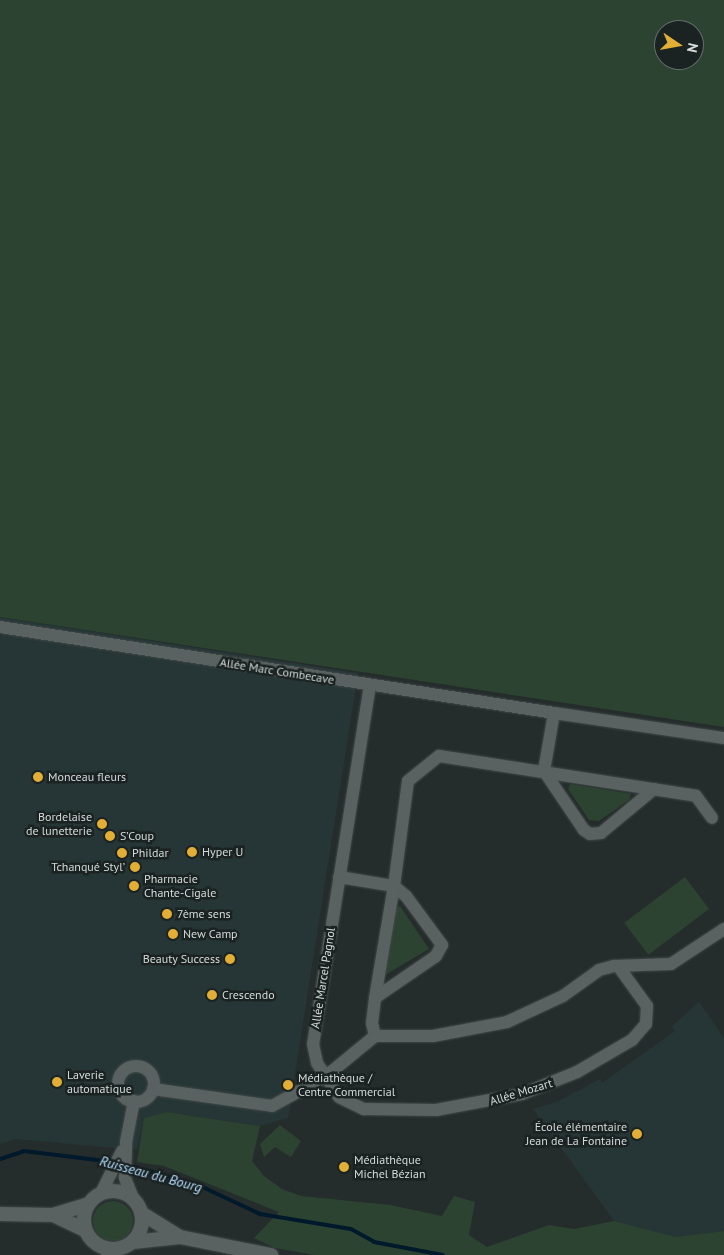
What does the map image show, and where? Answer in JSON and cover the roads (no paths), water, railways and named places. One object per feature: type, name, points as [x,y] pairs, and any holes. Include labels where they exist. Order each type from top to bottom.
[{"type":"street","name":"Allée Marc Combecave","points":[[0,628],[724,738]]},
{"type":"street","name":"Allée Marcel Pagnol","points":[[325,1076],[314,1056],[313,1044],[370,685]]},
{"type":"street","points":[[554,713],[544,771],[584,830],[595,835],[654,789]]},
{"type":"street","points":[[375,1036],[372,1023],[375,998],[394,886],[408,780],[439,756],[696,796],[712,818]]},
{"type":"street","points":[[339,877],[394,886],[406,896],[442,945],[436,956],[375,998]]},
{"type":"street","points":[[154,1089],[264,1107],[280,1104],[325,1076],[363,1042],[375,1036],[433,1036],[507,1022],[563,996],[611,966],[671,964],[724,930]]},
{"type":"street","name":"Allée Mozart","points":[[325,1076],[339,1097],[353,1106],[391,1111],[468,1106],[536,1090],[607,1056],[644,1030],[648,1019],[647,1006],[611,966]]},
{"type":"street","points":[[139,1066],[150,1072],[154,1089],[148,1097],[134,1101],[124,1097],[119,1088],[120,1077],[128,1068],[139,1066]]},
{"type":"street","points":[[0,1214],[53,1215],[88,1204],[118,1177],[134,1101]]},
{"type":"street","points":[[118,1177],[141,1213],[142,1227],[133,1242]]},
{"type":"street","points":[[101,1193],[118,1191],[133,1198]]},
{"type":"street","points":[[88,1204],[83,1221],[85,1230],[94,1243],[108,1252],[133,1242],[180,1237],[271,1255]]},
{"type":"street","points":[[141,1213],[180,1237]]},
{"type":"street","points":[[53,1215],[85,1230]]},
{"type":"waterway","name":"Ruisseau du Bourg","points":[[0,1159],[24,1151],[113,1162]]},
{"type":"waterway","name":"Ruisseau du Bourg","points":[[127,1165],[196,1184],[260,1214],[351,1229],[374,1242],[443,1255]]},
{"type":"place","name":"Monceau fleurs","points":[[38,777]]},
{"type":"place","name":"Bordelaise de lunetterie","points":[[102,824]]},
{"type":"place","name":"S’Coup","points":[[110,836]]},
{"type":"place","name":"Hyper U","points":[[192,852]]},
{"type":"place","name":"Phildar","points":[[122,853]]},
{"type":"place","name":"Tchanqué Styl’","points":[[135,867]]},
{"type":"place","name":"Pharmacie Chante-Cigale","points":[[134,886]]},
{"type":"place","name":"7ème sens","points":[[167,914]]},
{"type":"place","name":"New Camp","points":[[173,934]]},
{"type":"place","name":"Beauty Success","points":[[230,959]]},
{"type":"place","name":"Crescendo","points":[[212,995]]},
{"type":"place","name":"Laverie automatique","points":[[57,1082]]},
{"type":"place","name":"Médiathèque / Centre Commercial","points":[[288,1085]]},
{"type":"place","name":"École élémentaire Jean de La Fontaine","points":[[637,1134]]},
{"type":"place","name":"Médiathèque Michel Bézian","points":[[344,1167]]}]
